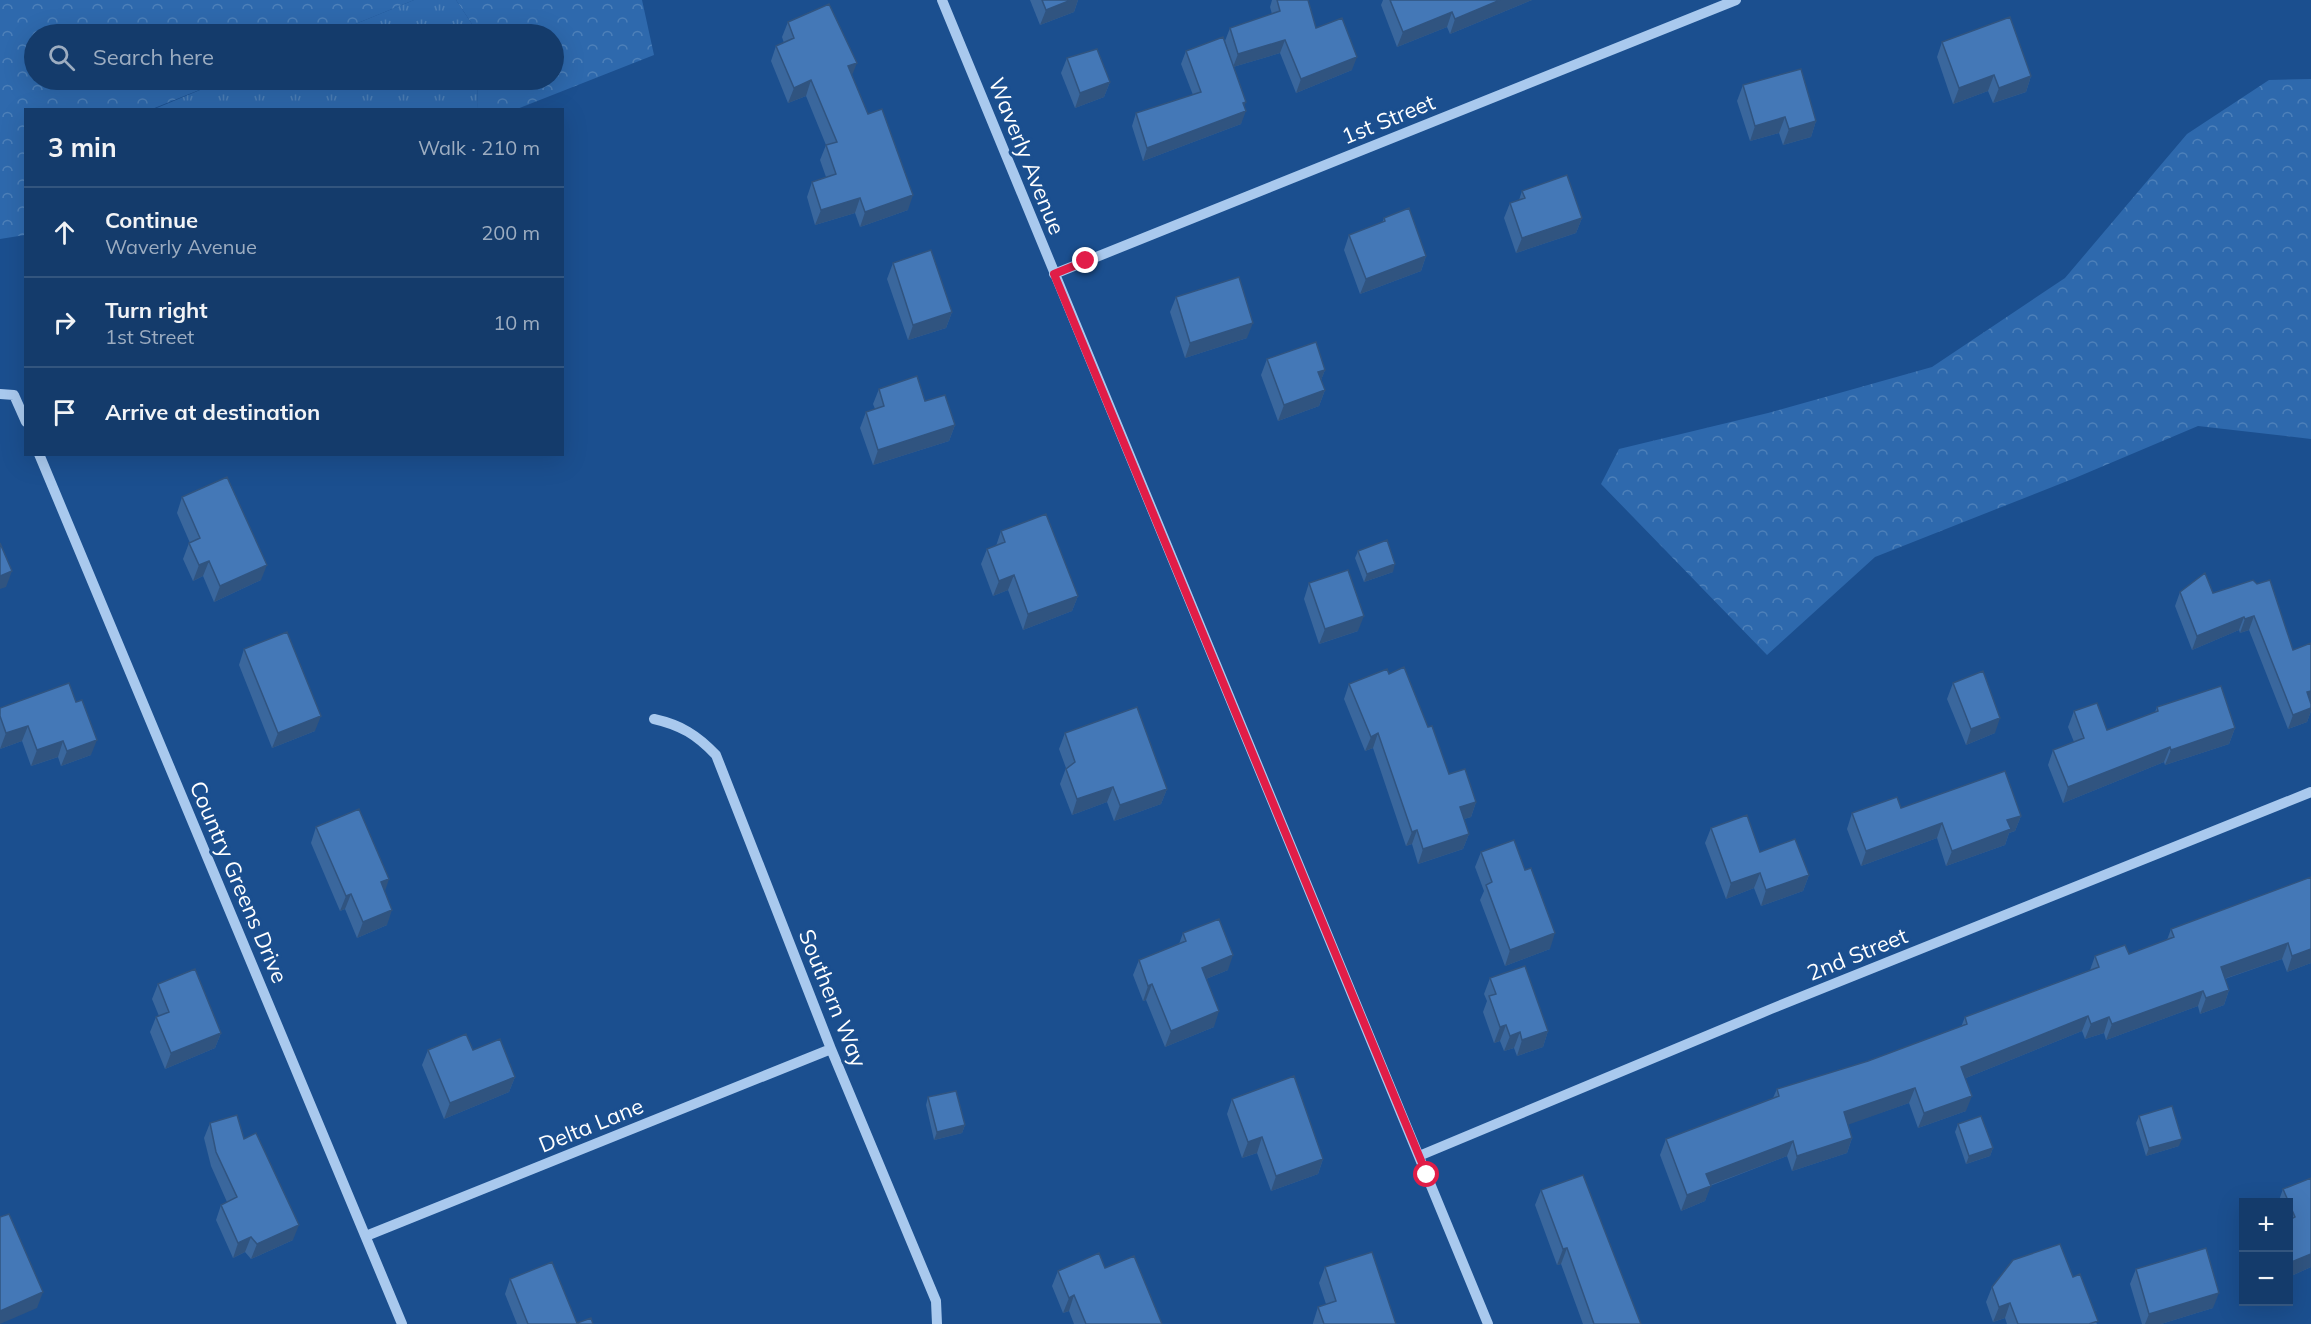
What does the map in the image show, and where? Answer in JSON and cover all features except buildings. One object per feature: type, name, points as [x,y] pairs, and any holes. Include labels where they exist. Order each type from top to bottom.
[{"type":"street","name":"Waverly Avenue","points":[[942,0],[1488,1324]]},
{"type":"street","name":"1st Street","points":[[1054,274],[1736,0]]},
{"type":"street","points":[[0,394],[14,395],[24,418]]},
{"type":"street","name":"Country Greens Drive","points":[[40,456],[402,1324]]},
{"type":"street","name":"Southern Way","points":[[654,719],[674,724],[697,735],[716,755],[831,1049],[936,1301],[938,1324]]},
{"type":"street","name":"2nd Street","points":[[1419,1156],[1771,1009],[2311,792]]},
{"type":"street","name":"Delta Lane","points":[[366,1236],[831,1049]]},
{"type":"green space","points":[[0,0],[414,0],[355,24],[24,24],[24,90],[199,90],[154,108],[24,108],[24,235],[0,239]]},
{"type":"green space","points":[[414,0],[456,0],[472,24],[355,24]]},
{"type":"green space","points":[[456,0],[642,0],[654,55],[520,108],[478,108],[477,90],[564,90],[564,24],[472,24]]},
{"type":"green space","points":[[2311,79],[2311,439],[2198,426],[2075,478],[1875,557],[1767,655],[1601,484],[1619,449],[1768,413],[1932,367],[2065,278],[2187,134],[2269,80]]},
{"type":"green space","points":[[200,90],[477,90],[478,108],[157,108]]},
{"type":"route","points":[[1086,261],[1054,274],[1427,1175]]}]
